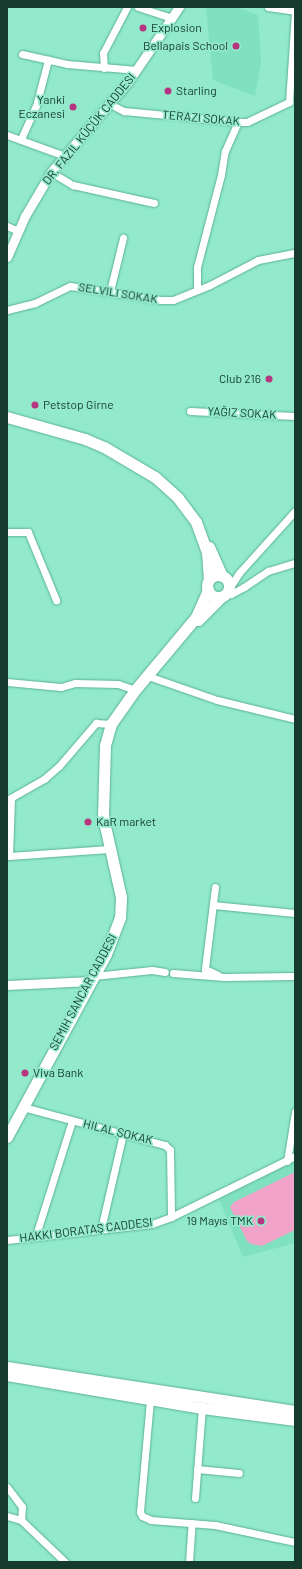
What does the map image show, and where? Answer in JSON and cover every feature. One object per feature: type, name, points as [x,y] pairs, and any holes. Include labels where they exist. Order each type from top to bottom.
[{"type":"main road","name":"SEMIH SANCAR CADDESI","points":[[7,417],[85,439],[104,447],[155,477],[178,498],[196,522],[206,552],[208,585],[203,605],[188,628],[135,690],[111,724],[105,745],[103,818],[108,850],[121,897],[120,918],[114,937],[7,1137]]},
{"type":"main road","name":"SEMIH SANCAR CADDESI","points":[[188,628],[225,593],[224,577],[202,537]]},
{"type":"main road","points":[[224,577],[213,576],[208,585],[212,595],[225,593]]},
{"type":"main road","points":[[7,1367],[295,1411]]},
{"type":"main road","points":[[7,1376],[202,1408],[295,1420]]},
{"type":"street","points":[[104,68],[104,53],[127,7]]},
{"type":"street","points":[[138,7],[172,18]]},
{"type":"street","points":[[7,257],[18,231],[51,172],[110,104],[137,70],[179,7]]},
{"type":"street","points":[[268,7],[295,11]]},
{"type":"street","name":"TERAZI SOKAK","points":[[110,104],[124,111],[247,122],[290,102],[295,11]]},
{"type":"street","points":[[22,54],[48,60],[104,68],[137,70]]},
{"type":"street","points":[[21,139],[36,106],[48,60]]},
{"type":"street","points":[[197,290],[197,267],[222,174],[225,151],[238,122]]},
{"type":"street","points":[[7,135],[65,156]]},
{"type":"street","points":[[51,172],[73,185],[154,203]]},
{"type":"street","points":[[7,226],[18,231]]},
{"type":"street","points":[[110,291],[123,238]]},
{"type":"street","name":"SELVILI SOKAK","points":[[7,310],[35,303],[70,286],[161,300],[173,300],[258,260],[295,253]]},
{"type":"street","name":"YAĞIZ SOKAK","points":[[190,411],[295,416]]},
{"type":"street","points":[[295,511],[239,573],[225,593],[231,594],[268,571],[295,563]]},
{"type":"street","points":[[7,532],[28,532],[56,600]]},
{"type":"street","points":[[224,577],[239,573]]},
{"type":"street","points":[[148,676],[217,700],[295,719]]},
{"type":"street","points":[[7,682],[61,687],[75,683],[118,684],[135,690]]},
{"type":"street","points":[[108,850],[9,856],[9,799],[50,775],[96,723],[111,724]]},
{"type":"street","points":[[215,887],[205,969],[224,977]]},
{"type":"street","points":[[213,905],[295,913]]},
{"type":"street","points":[[7,985],[92,978],[152,970],[165,972]]},
{"type":"street","points":[[173,973],[224,977],[295,976]]},
{"type":"street","name":"HILAL SOKAK","points":[[23,1107],[123,1134],[157,1141],[170,1150],[171,1217]]},
{"type":"street","points":[[287,1161],[295,1112]]},
{"type":"street","points":[[36,1235],[72,1121]]},
{"type":"street","points":[[101,1229],[123,1134]]},
{"type":"street","points":[[7,1240],[36,1235],[152,1224],[171,1217],[295,1156]]},
{"type":"street","points":[[150,1400],[140,1512],[146,1519],[215,1525],[295,1542]]},
{"type":"street","points":[[195,1498],[202,1408]]},
{"type":"street","points":[[197,1469],[240,1473]]},
{"type":"street","points":[[7,1487],[22,1507],[21,1520]]},
{"type":"street","points":[[7,1516],[21,1520],[65,1562]]},
{"type":"street","points":[[189,1562],[192,1523]]},
{"type":"shaded area","name":"Bellapais School","points":[[206,7],[236,7],[258,15],[261,61],[255,96],[213,80]]},
{"type":"shaded area","name":"19 Mayıs TMK","points":[[295,1161],[295,1243],[243,1257],[219,1199]]},
{"type":"shaded area","name":"19 Mayıs TMK","points":[[295,1172],[295,1230],[262,1246],[251,1244],[247,1241],[230,1207],[234,1202]]},
{"type":"place","name":"Explosion","points":[[143,28]]},
{"type":"place","name":"Bellapais School","points":[[236,46]]},
{"type":"place","name":"Starling","points":[[168,91]]},
{"type":"place","name":"Yanki Eczanesi","points":[[73,107]]},
{"type":"place","name":"Club 216","points":[[269,379]]},
{"type":"place","name":"Petstop Girne","points":[[35,405]]},
{"type":"place","name":"KaR market","points":[[88,822]]},
{"type":"place","name":"Viva Bank","points":[[25,1073]]},
{"type":"place","name":"19 Mayıs TMK","points":[[261,1221]]}]
